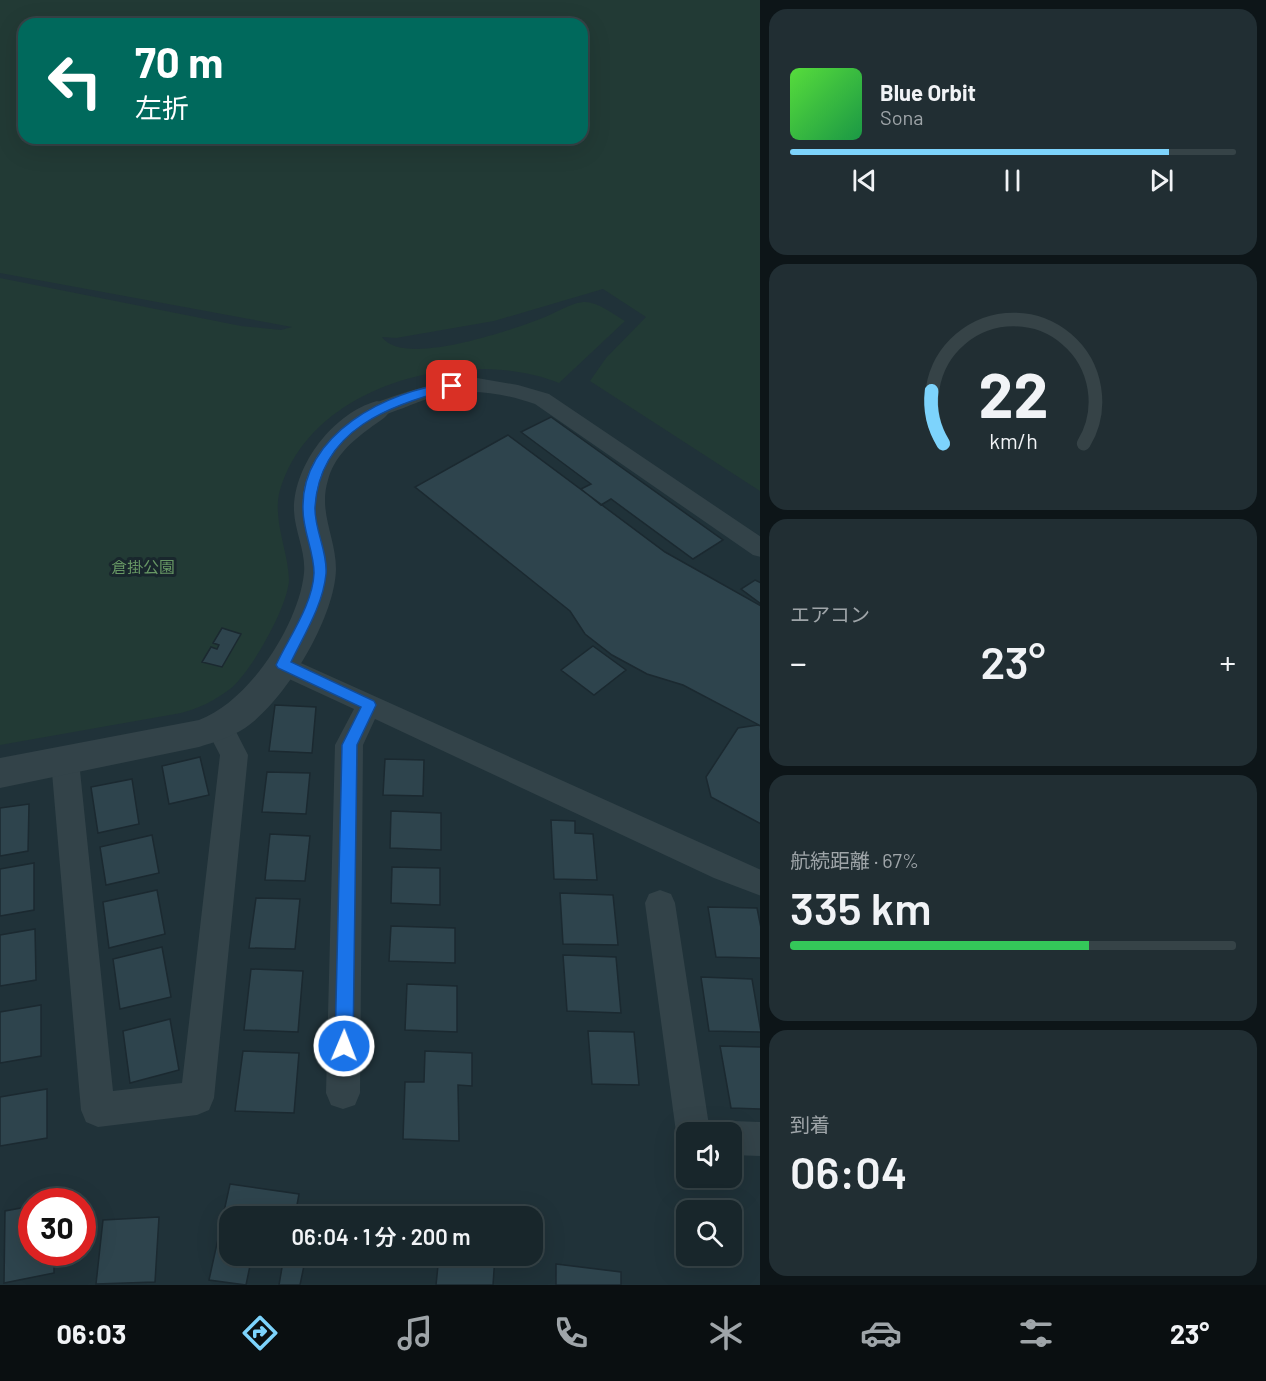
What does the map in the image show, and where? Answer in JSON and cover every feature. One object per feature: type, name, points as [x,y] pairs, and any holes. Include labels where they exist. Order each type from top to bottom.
[{"type":"street","points":[[0,773],[65,761],[219,726],[256,699],[283,665],[316,596],[320,572],[309,509],[314,476],[328,450],[353,425],[377,410],[434,388],[473,384],[509,387],[543,399],[760,549]]},
{"type":"street","points":[[283,665],[724,869],[760,883]]},
{"type":"street","points":[[343,1093],[349,745],[369,705]]},
{"type":"street","points":[[65,761],[98,1110],[197,1098],[234,754],[219,726]]},
{"type":"street","points":[[660,903],[692,1122]]},
{"type":"street","points":[[742,1138],[760,1139]]},
{"type":"green space","name":"倉掛公園","points":[[0,0],[760,0],[760,491],[590,381],[606,358],[646,317],[603,289],[494,321],[396,338],[382,337],[394,346],[411,349],[458,344],[506,331],[583,302],[599,306],[625,321],[559,383],[522,373],[481,369],[438,372],[397,382],[358,399],[324,423],[297,453],[280,490],[278,512],[288,568],[287,591],[283,605],[267,638],[248,669],[230,689],[207,704],[181,713],[0,745],[0,278],[241,326],[281,330],[292,327],[0,273]]},
{"type":"building","points":[[551,417],[723,540],[693,559],[611,499],[601,505],[581,489],[591,484],[521,432]]},
{"type":"building","points":[[508,435],[665,552],[760,605],[760,725],[683,685],[647,674],[612,655],[585,634],[570,611],[415,487]]},
{"type":"building","points":[[755,580],[760,582],[760,603],[741,589]]},
{"type":"building","points":[[222,628],[241,634],[222,667],[202,662],[211,647],[217,649],[219,645],[213,643]]},
{"type":"building","points":[[593,646],[626,670],[594,695],[561,670]]},
{"type":"building","points":[[275,705],[316,707],[312,753],[269,751]]},
{"type":"building","points":[[760,726],[760,823],[711,797],[706,777],[738,728]]},
{"type":"building","points":[[200,757],[209,795],[169,804],[162,766]]},
{"type":"building","points":[[385,759],[424,760],[423,796],[383,795]]},
{"type":"building","points":[[267,772],[310,773],[306,814],[262,812]]},
{"type":"building","points":[[132,779],[139,824],[98,833],[91,787]]},
{"type":"building","points":[[29,804],[28,851],[0,856],[0,808]]},
{"type":"building","points":[[391,811],[441,813],[441,850],[390,848]]},
{"type":"building","points":[[551,820],[575,821],[575,833],[593,834],[597,880],[554,879]]},
{"type":"building","points":[[270,834],[310,836],[305,881],[265,880]]},
{"type":"building","points":[[152,835],[159,873],[106,885],[100,847]]},
{"type":"building","points":[[34,863],[34,910],[0,916],[0,869]]},
{"type":"building","points":[[392,867],[440,868],[440,905],[391,903]]},
{"type":"building","points":[[157,890],[165,934],[109,948],[103,902]]},
{"type":"building","points":[[560,893],[613,895],[618,945],[563,944]]},
{"type":"building","points":[[256,898],[300,899],[295,949],[249,948]]},
{"type":"building","points":[[708,907],[757,908],[760,923],[760,958],[716,957]]},
{"type":"building","points":[[391,926],[455,928],[455,963],[389,961]]},
{"type":"building","points":[[35,929],[36,980],[0,986],[0,935]]},
{"type":"building","points":[[162,947],[171,997],[120,1009],[113,959]]},
{"type":"building","points":[[563,955],[616,957],[621,1013],[567,1011]]},
{"type":"building","points":[[251,969],[303,971],[298,1032],[244,1030]]},
{"type":"building","points":[[701,977],[752,979],[760,1032],[709,1031]]},
{"type":"building","points":[[407,984],[457,986],[457,1032],[405,1030]]},
{"type":"building","points":[[41,1005],[41,1056],[0,1063],[0,1012]]},
{"type":"building","points":[[170,1019],[179,1070],[130,1083],[123,1031]]},
{"type":"building","points":[[588,1031],[634,1032],[639,1085],[592,1084]]},
{"type":"building","points":[[720,1046],[760,1047],[760,1109],[731,1108]]},
{"type":"building","points":[[243,1051],[299,1053],[294,1113],[235,1111]]},
{"type":"building","points":[[425,1051],[472,1053],[472,1086],[458,1085],[459,1141],[403,1139],[405,1082],[424,1082]]},
{"type":"building","points":[[47,1089],[47,1138],[0,1146],[0,1097]]},
{"type":"building","points":[[230,1184],[299,1194],[297,1206],[225,1206]]},
{"type":"building","points":[[18,1209],[18,1266],[54,1266],[54,1273],[4,1283],[5,1211]]},
{"type":"building","points":[[159,1217],[155,1282],[96,1284],[103,1220]]},
{"type":"building","points":[[219,1234],[219,1266],[250,1266],[246,1285],[209,1280]]},
{"type":"building","points":[[556,1264],[621,1272],[621,1285],[556,1285]]},
{"type":"building","points":[[282,1266],[304,1266],[300,1285],[279,1285]]},
{"type":"building","points":[[438,1266],[494,1266],[493,1285],[436,1285]]},
{"type":"route","points":[[344,1046],[349,745],[369,705],[283,665],[316,596],[320,572],[309,509],[314,476],[328,450],[353,425],[377,410],[434,388],[452,386]]}]
